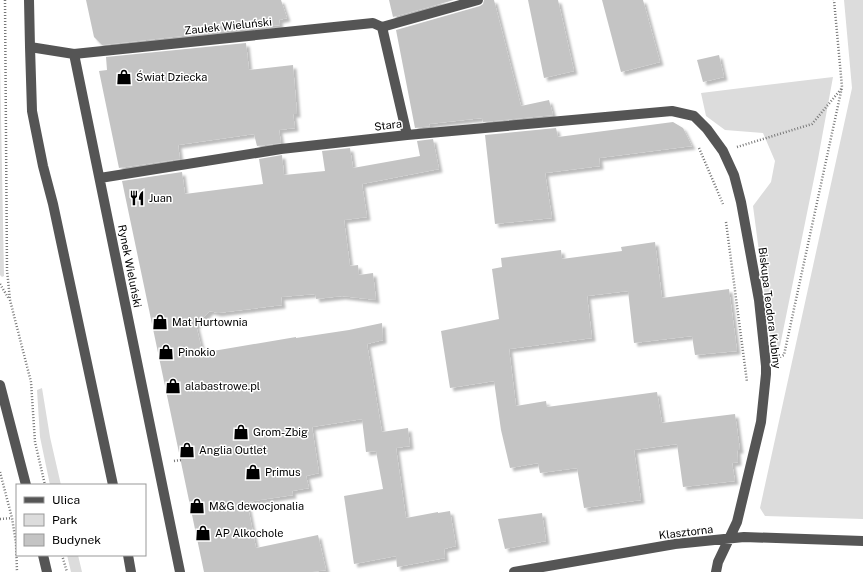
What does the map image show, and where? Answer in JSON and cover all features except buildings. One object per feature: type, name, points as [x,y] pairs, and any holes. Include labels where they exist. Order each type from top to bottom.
[{"type":"street","points":[[29,0],[32,110],[42,166],[53,204],[113,484]]},
{"type":"street","name":"Zaułek Wieluński","points":[[74,54],[373,23],[382,27],[478,0]]},
{"type":"street","points":[[382,27],[407,135]]},
{"type":"street","points":[[30,47],[74,54]]},
{"type":"street","name":"Rynek Wieluński","points":[[74,54],[180,572]]},
{"type":"street","name":"Stara","points":[[100,178],[281,149],[407,135],[664,112],[680,113]]},
{"type":"street","name":"Biskupa Teodora Kubiny","points":[[680,113],[694,116],[707,129],[723,151],[734,175],[742,202],[759,300],[766,366],[761,422],[737,522],[718,562],[716,572]]},
{"type":"street","points":[[0,385],[26,484]]},
{"type":"street","name":"Klasztorna","points":[[514,572],[675,544],[744,537],[863,541]]},
{"type":"street","points":[[43,556],[47,572]]},
{"type":"street","points":[[128,556],[131,572]]},
{"type":"path","points":[[5,0],[7,270],[10,300],[31,382],[35,442],[45,484]]},
{"type":"path","points":[[766,366],[784,355],[842,87],[834,0]]},
{"type":"path","points":[[723,151],[812,124],[842,87]]},
{"type":"path","points":[[698,147],[724,206]]},
{"type":"path","points":[[726,220],[748,382]]},
{"type":"path","points":[[0,284],[10,300]]},
{"type":"path","points":[[174,461],[181,460]]},
{"type":"path","points":[[0,472],[12,518],[16,543]]},
{"type":"path","points":[[0,519],[12,518]]},
{"type":"path","points":[[16,556],[17,572]]},
{"type":"path","points":[[62,556],[67,572]]},
{"type":"green space","points":[[844,0],[863,0],[863,519],[765,516],[760,508],[852,88]]},
{"type":"green space","points":[[0,63],[4,276],[2,277],[0,275]]},
{"type":"green space","points":[[833,77],[780,346],[772,351],[753,206],[771,182],[775,161],[763,133],[725,130],[706,116],[701,93]]},
{"type":"green space","points":[[42,388],[50,437],[61,484],[50,484],[40,437],[37,390]]},
{"type":"green space","points":[[67,556],[78,556],[82,572],[71,572]]},
{"type":"place","name":"Świat Dziecka","points":[[124,77]]},
{"type":"place","name":"Juan","points":[[137,198]]},
{"type":"place","name":"Mat Hurtownia","points":[[160,322]]},
{"type":"place","name":"Pinokio","points":[[166,352]]},
{"type":"place","name":"alabastrowe.pl","points":[[173,386]]},
{"type":"place","name":"Grom-Zbig","points":[[241,432]]},
{"type":"place","name":"Anglia Outlet","points":[[187,450]]},
{"type":"place","name":"Primus","points":[[253,472]]},
{"type":"place","name":"M&G dewocjonalia","points":[[197,506]]},
{"type":"place","name":"AP Alkochole","points":[[203,533]]}]
